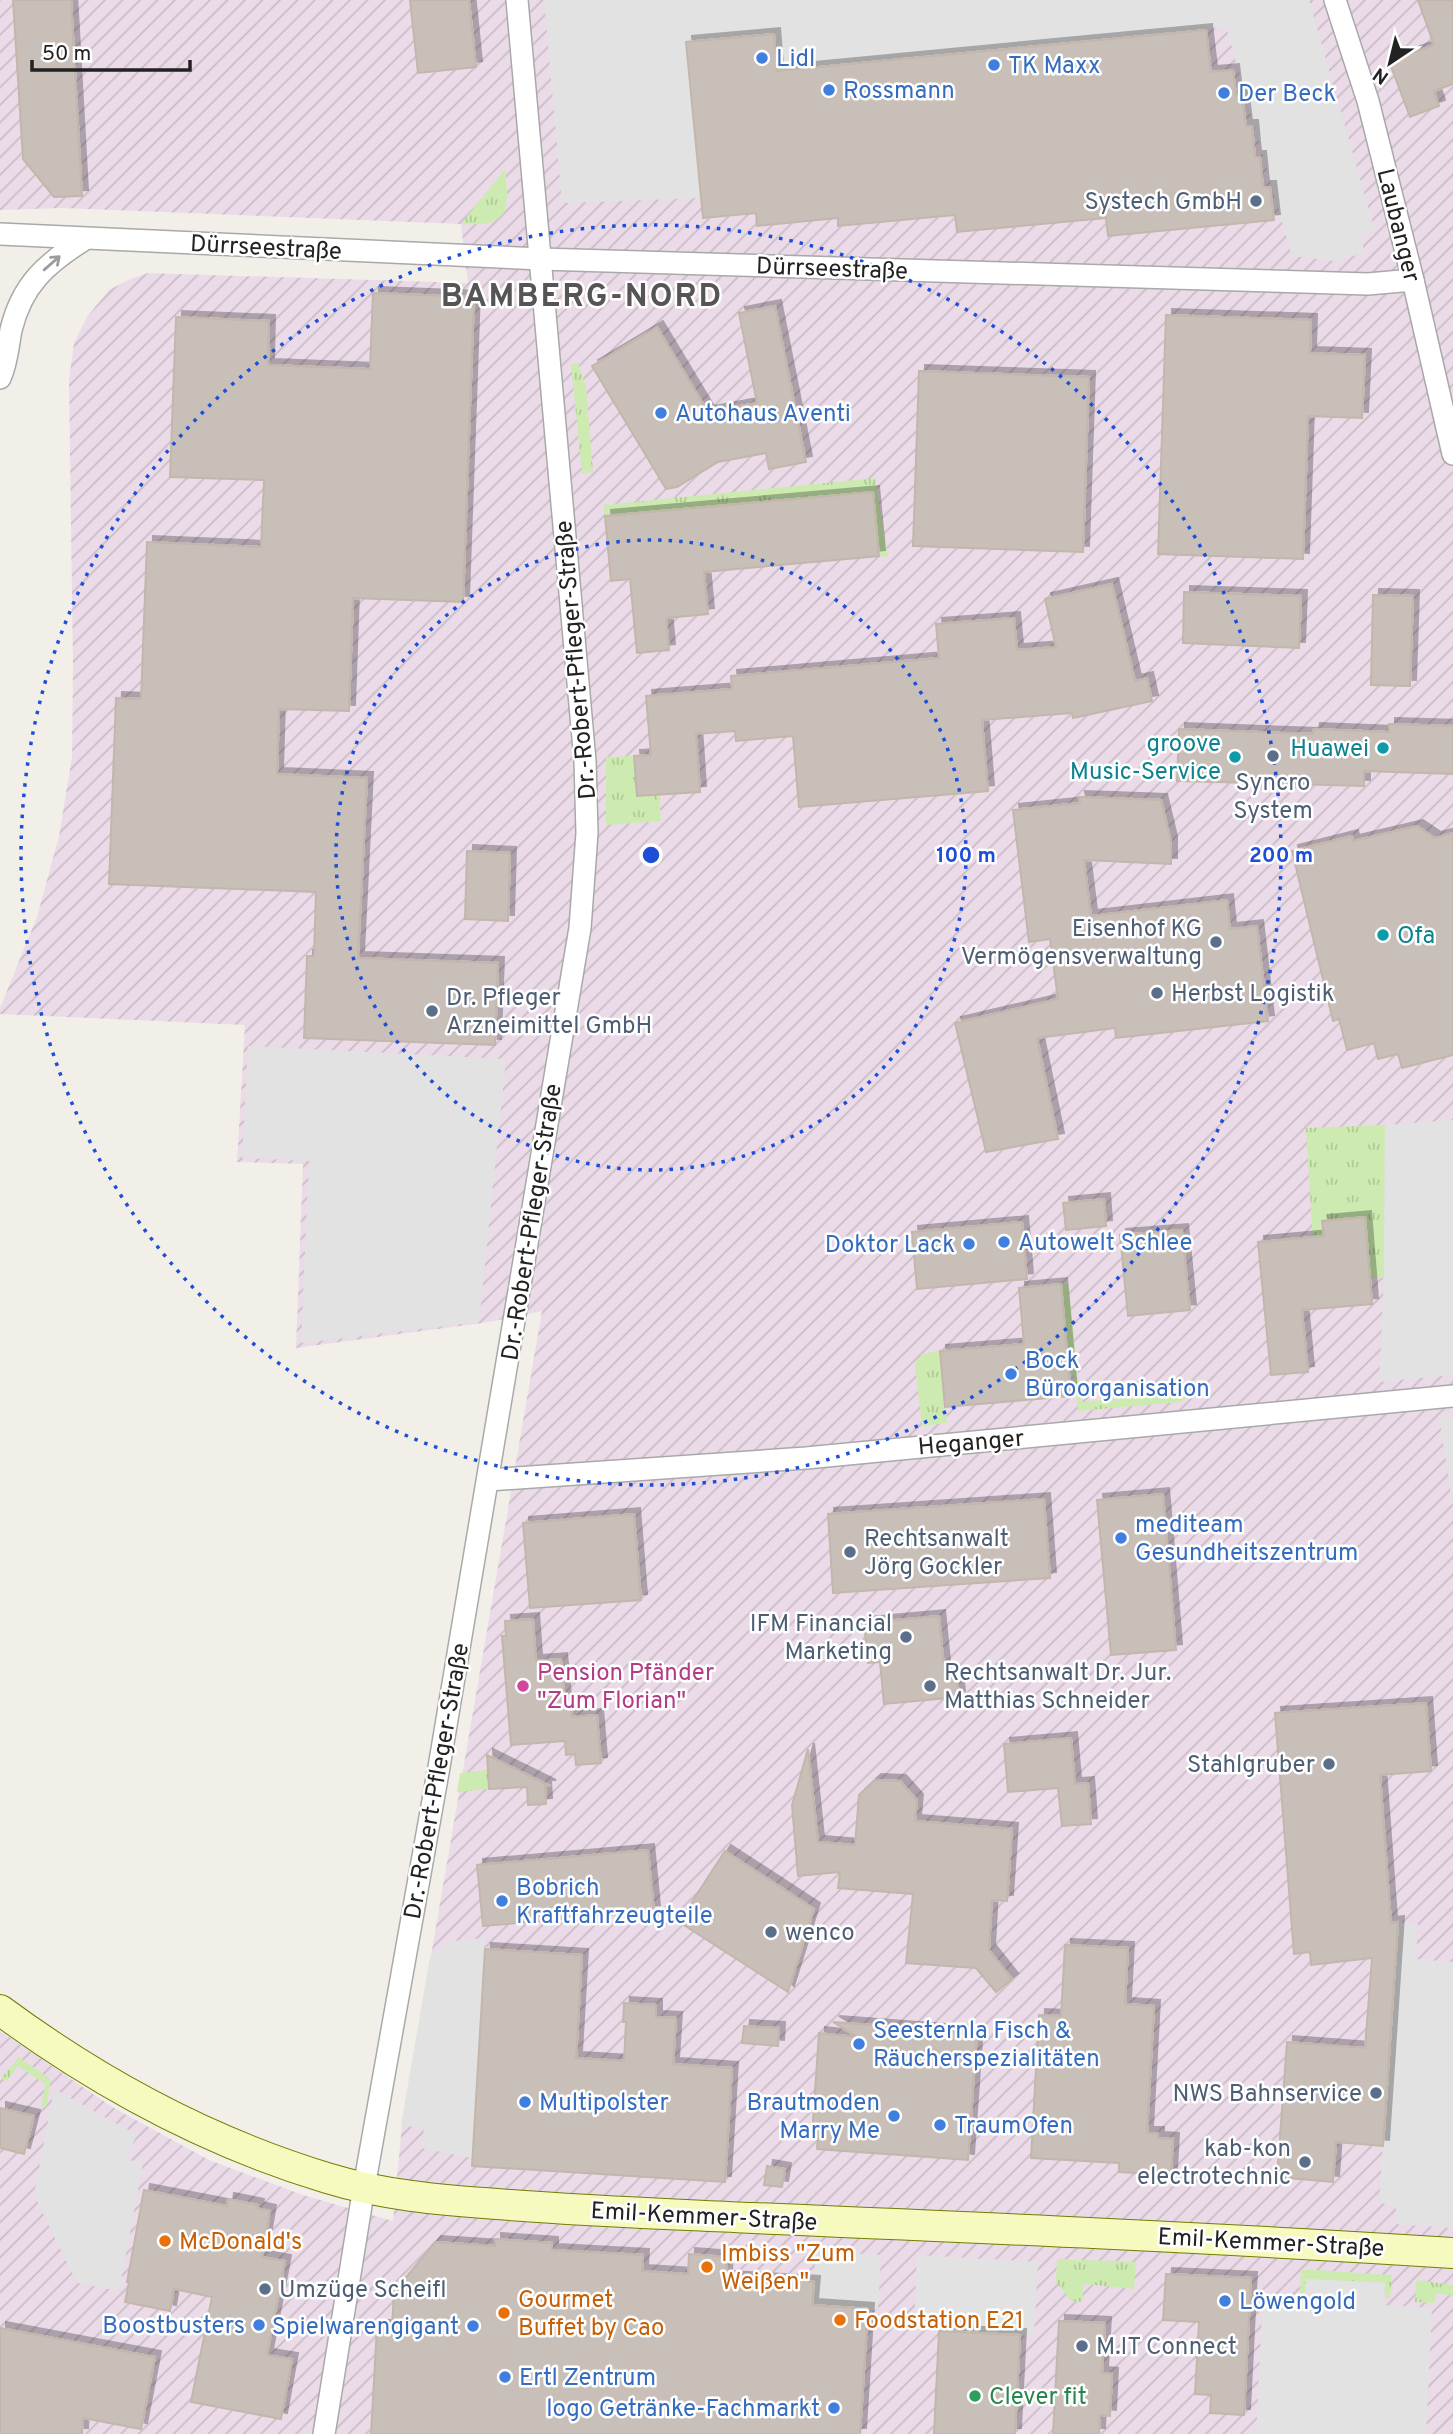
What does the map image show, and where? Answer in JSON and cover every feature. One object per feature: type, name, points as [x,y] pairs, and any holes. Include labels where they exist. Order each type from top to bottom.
[{"type":"street","name":"Dr.-Robert-Pfleger-Straße","points":[[324,2434],[580,928],[587,833],[585,761],[517,0]]},
{"type":"street","name":"Laubanger","points":[[1335,0],[1368,101],[1453,454]]},
{"type":"street","name":"Dürrseestraße","points":[[0,234],[541,260],[1368,284],[1413,279]]},
{"type":"street","points":[[0,378],[16,312],[24,292],[59,256],[85,239]]},
{"type":"street","name":"Heganger","points":[[488,1480],[806,1458],[1453,1395]]},
{"type":"street","name":"Emil-Kemmer-Straße","points":[[0,2010],[82,2067],[158,2110],[257,2154],[328,2179],[404,2196],[558,2209],[1166,2236],[1453,2253]]},
{"type":"shaded area","points":[[0,0],[1453,0],[1453,2434],[0,2434],[0,2031],[114,2108],[209,2160],[303,2195],[393,2221],[402,2124],[542,1311],[490,1322],[296,1348],[303,1164],[237,1162],[245,1025],[0,1014],[0,1008],[37,917],[59,836],[72,757],[69,380],[74,343],[87,317],[109,290],[148,273],[468,283],[461,224],[62,208],[0,210]]},
{"type":"shaded area","points":[[544,0],[1309,0],[1375,231],[1360,235],[1365,253],[1334,261],[1292,256],[1226,27],[777,71],[773,34],[701,198],[562,203]]},
{"type":"shaded area","points":[[248,1046],[506,1059],[479,1322],[301,1343],[309,1161],[242,1158]]},
{"type":"shaded area","points":[[1453,1120],[1453,1375],[1379,1382],[1384,1278],[1385,1125]]},
{"type":"shaded area","points":[[1453,1416],[1453,1506],[1439,1417]]},
{"type":"shaded area","points":[[1398,1922],[1418,1924],[1416,1959],[1453,1962],[1453,2228],[1395,2224],[1396,2205],[1379,2203]]},
{"type":"shaded area","points":[[485,1938],[472,2158],[421,2148],[424,2129],[401,2125],[430,1957],[453,1941]]},
{"type":"shaded area","points":[[54,2089],[137,2135],[125,2159],[143,2163],[119,2291],[77,2283],[34,2195]]},
{"type":"shaded area","points":[[816,2251],[881,2255],[878,2310],[812,2305]]},
{"type":"shaded area","points":[[917,2255],[1038,2262],[1034,2336],[914,2329]]},
{"type":"shaded area","points":[[1306,2279],[1385,2283],[1384,2305],[1432,2308],[1426,2434],[1256,2434],[1263,2296],[1304,2298]]},
{"type":"green space","points":[[505,169],[507,196],[503,214],[489,223],[461,224]]},
{"type":"green space","points":[[578,363],[586,386],[593,472],[582,473],[571,364]]},
{"type":"green space","points":[[875,478],[888,557],[879,556],[872,492],[605,516],[603,505]]},
{"type":"green space","points":[[634,756],[637,796],[659,794],[661,821],[606,825],[606,757]]},
{"type":"green space","points":[[1385,1125],[1384,1278],[1370,1278],[1364,1218],[1323,1221],[1330,1308],[1317,1308],[1306,1128]]},
{"type":"green space","points":[[1068,1283],[1081,1402],[1189,1392],[1189,1397],[1180,1402],[1078,1411],[1074,1374],[1069,1372],[1061,1284]]},
{"type":"green space","points":[[940,1351],[947,1423],[922,1426],[915,1365],[922,1355]]},
{"type":"green space","points":[[488,1770],[489,1789],[457,1792],[460,1773]]},
{"type":"green space","points":[[19,2057],[51,2080],[46,2108],[41,2107],[45,2084],[18,2066],[6,2082],[1,2078]]},
{"type":"green space","points":[[1057,2259],[1136,2262],[1134,2289],[1084,2284],[1082,2302],[1071,2301],[1056,2282]]},
{"type":"green space","points":[[1301,2269],[1392,2275],[1390,2298],[1385,2298],[1385,2283],[1306,2279],[1305,2293],[1300,2293]]},
{"type":"green space","points":[[1416,2280],[1453,2285],[1453,2296],[1436,2293],[1435,2303],[1415,2302]]},
{"type":"building","points":[[13,0],[71,0],[82,196],[54,197],[23,159]]},
{"type":"building","points":[[410,0],[469,0],[476,67],[418,73]]},
{"type":"building","points":[[1418,0],[1453,0],[1453,84],[1434,91],[1439,106],[1410,117],[1389,61],[1434,45]]},
{"type":"building","points":[[1206,30],[1211,72],[1233,70],[1236,95],[1242,94],[1246,126],[1252,126],[1255,157],[1260,157],[1263,187],[1270,187],[1274,220],[1108,236],[1106,218],[957,232],[955,215],[838,226],[838,218],[757,226],[756,213],[703,218],[686,42],[774,34],[777,71]]},
{"type":"building","points":[[373,293],[474,297],[463,602],[353,598],[349,711],[279,709],[277,774],[367,778],[358,958],[498,963],[495,1045],[304,1038],[307,956],[314,956],[316,892],[109,884],[116,698],[141,699],[147,542],[261,547],[264,480],[170,477],[176,317],[269,321],[268,365],[370,369]]},
{"type":"building","points":[[775,306],[806,462],[769,469],[766,453],[718,462],[677,487],[666,489],[592,366],[657,327],[708,412],[757,403],[739,313]]},
{"type":"building","points":[[1166,315],[1311,320],[1310,353],[1365,355],[1362,418],[1308,416],[1303,559],[1158,554]]},
{"type":"building","points":[[919,371],[1089,377],[1083,552],[913,546]]},
{"type":"building","points":[[873,492],[879,556],[704,572],[708,614],[666,618],[669,650],[637,653],[630,579],[611,581],[605,516]]},
{"type":"building","points":[[1112,584],[1135,681],[1147,678],[1152,701],[1073,718],[1072,713],[982,720],[988,791],[799,807],[793,736],[736,741],[735,731],[696,734],[700,792],[637,796],[634,756],[651,755],[646,696],[732,689],[731,676],[939,658],[936,624],[1014,618],[1017,650],[1056,647],[1045,599]]},
{"type":"building","points":[[1184,592],[1301,596],[1299,648],[1183,643]]},
{"type":"building","points":[[1373,595],[1413,596],[1410,686],[1371,685]]},
{"type":"building","points":[[1389,724],[1453,726],[1453,774],[1364,771],[1364,786],[1177,781],[1179,729],[1313,734],[1314,729],[1389,732]]},
{"type":"building","points":[[1079,797],[1161,800],[1171,842],[1171,864],[1084,860],[1091,916],[1227,900],[1230,929],[1257,926],[1268,1021],[1116,1038],[1115,1028],[1037,1038],[1058,1139],[986,1152],[955,1023],[1058,999],[1050,939],[1029,942],[1013,810],[1080,803]]},
{"type":"building","name":"Ofa","points":[[1417,826],[1435,838],[1453,833],[1453,1055],[1402,1068],[1398,1054],[1378,1059],[1374,1043],[1347,1050],[1339,1019],[1333,1021],[1292,851],[1352,836],[1353,841]]},
{"type":"building","points":[[467,851],[510,853],[508,921],[465,919]]},
{"type":"building","points":[[1104,1199],[1106,1226],[1066,1230],[1063,1203]]},
{"type":"building","points":[[1365,1217],[1372,1304],[1302,1310],[1308,1372],[1271,1375],[1258,1242],[1324,1236],[1322,1221]]},
{"type":"building","points":[[1022,1222],[1027,1279],[917,1289],[912,1232]]},
{"type":"building","points":[[1182,1230],[1190,1310],[1128,1316],[1120,1235]]},
{"type":"building","points":[[1061,1284],[1071,1396],[945,1407],[940,1351],[1024,1344],[1019,1288]]},
{"type":"building","points":[[1163,1494],[1176,1650],[1111,1655],[1097,1500]]},
{"type":"building","points":[[1044,1499],[1050,1578],[833,1593],[828,1514]]},
{"type":"building","points":[[634,1514],[641,1600],[530,1608],[523,1523]]},
{"type":"building","points":[[939,1616],[945,1677],[957,1676],[959,1697],[884,1704],[880,1662],[868,1663],[864,1623]]},
{"type":"building","points":[[533,1619],[536,1661],[561,1659],[565,1701],[571,1701],[572,1717],[597,1715],[601,1763],[576,1765],[575,1754],[566,1755],[565,1741],[511,1745],[502,1636],[506,1636],[505,1621]]},
{"type":"building","points":[[1426,1703],[1431,1771],[1380,1775],[1391,1923],[1398,1922],[1383,2146],[1336,2142],[1333,2182],[1277,2177],[1287,2042],[1365,2048],[1372,1958],[1311,1965],[1310,1952],[1294,1954],[1275,1713]]},
{"type":"building","points":[[1071,1738],[1075,1784],[1088,1783],[1091,1824],[1062,1826],[1058,1788],[1008,1792],[1004,1744]]},
{"type":"building","points":[[808,1749],[818,1842],[855,1845],[859,1795],[875,1780],[900,1781],[917,1800],[915,1821],[1012,1829],[1007,1901],[992,1900],[989,1950],[1012,1979],[996,1992],[976,1968],[906,1963],[913,1894],[838,1888],[840,1872],[798,1876],[792,1805]]},
{"type":"building","points":[[487,1755],[550,1786],[545,1786],[546,1804],[528,1805],[527,1787],[489,1789]]},
{"type":"building","points":[[648,1850],[654,1911],[483,1926],[477,1865]]},
{"type":"building","points":[[725,1851],[814,1909],[788,1992],[679,1922]]},
{"type":"building","points":[[1065,1945],[1128,1948],[1125,2004],[1154,2006],[1147,2133],[1158,2133],[1158,2138],[1173,2139],[1171,2175],[1119,2172],[1119,2163],[1031,2158],[1039,2015],[1061,2016]]},
{"type":"building","points":[[485,1949],[582,1955],[576,2058],[624,2061],[624,2003],[656,2005],[656,2017],[676,2018],[673,2064],[732,2068],[725,2182],[472,2166]]},
{"type":"building","points":[[833,2022],[977,2033],[968,2160],[817,2149],[818,2136],[812,2135],[819,2033],[857,2037]]},
{"type":"building","points":[[744,2026],[779,2028],[778,2046],[742,2043]]},
{"type":"building","points":[[0,2108],[34,2116],[24,2154],[0,2148]]},
{"type":"building","points":[[767,2166],[785,2169],[782,2187],[764,2185]]},
{"type":"building","points":[[144,2190],[227,2206],[228,2199],[258,2205],[257,2208],[270,2211],[262,2257],[285,2261],[267,2355],[292,2359],[281,2419],[191,2402],[212,2297],[174,2289],[170,2311],[125,2302]]},
{"type":"building","points":[[495,2239],[552,2243],[552,2250],[643,2255],[642,2271],[688,2274],[689,2254],[727,2257],[726,2277],[814,2282],[812,2305],[868,2309],[860,2434],[371,2434],[377,2326],[392,2326],[394,2292],[435,2242],[495,2246]]},
{"type":"building","points":[[1166,2274],[1251,2278],[1244,2415],[1210,2413],[1211,2395],[1195,2394],[1199,2322],[1163,2320]]},
{"type":"building","points":[[1059,2321],[1105,2323],[1102,2373],[1112,2374],[1110,2416],[1100,2415],[1099,2434],[1053,2434]]},
{"type":"building","points":[[0,2328],[155,2357],[141,2429],[83,2418],[82,2434],[0,2434]]},
{"type":"building","points":[[939,2331],[1020,2335],[1015,2434],[934,2434]]},
{"type":"place","name":"Lidl","points":[[762,58]]},
{"type":"place","name":"TK Maxx","points":[[994,65]]},
{"type":"place","name":"Rossmann","points":[[829,90]]},
{"type":"place","name":"Der Beck","points":[[1224,93]]},
{"type":"place","name":"Systech GmbH","points":[[1256,201]]},
{"type":"place","name":"Autohaus Aventi","points":[[661,413]]},
{"type":"place","name":"Huawei","points":[[1383,748]]},
{"type":"place","name":"Syncro System","points":[[1273,756]]},
{"type":"place","name":"groove Music-Service","points":[[1235,757]]},
{"type":"place","name":"Ofa","points":[[1383,935]]},
{"type":"place","name":"Eisenhof KG Vermögensverwaltung","points":[[1216,942]]},
{"type":"place","name":"Herbst Logistik","points":[[1157,993]]},
{"type":"place","name":"Dr. Pfleger Arzneimittel GmbH","points":[[432,1011]]},
{"type":"place","name":"Autowelt Schlee","points":[[1004,1242]]},
{"type":"place","name":"Doktor Lack","points":[[969,1244]]},
{"type":"place","name":"Bock Büroorganisation","points":[[1011,1374]]},
{"type":"place","name":"mediteam Gesundheitszentrum","points":[[1121,1538]]},
{"type":"place","name":"Rechtsanwalt Jörg Gockler","points":[[850,1552]]},
{"type":"place","name":"IFM Financial Marketing","points":[[906,1637]]},
{"type":"place","name":"Pension Pfänder \"Zum Florian\"","points":[[523,1686]]},
{"type":"place","name":"Rechtsanwalt Dr. Jur. Matthias Schneider","points":[[930,1686]]},
{"type":"place","name":"Stahlgruber","points":[[1329,1764]]},
{"type":"place","name":"Bobrich Kraftfahrzeugteile","points":[[502,1901]]},
{"type":"place","name":"wenco","points":[[771,1932]]},
{"type":"place","name":"Seesternla Fisch & Räucherspezialitäten","points":[[859,2044]]},
{"type":"place","name":"NWS Bahnservice","points":[[1376,2093]]},
{"type":"place","name":"Multipolster","points":[[525,2102]]},
{"type":"place","name":"Brautmoden Marry Me","points":[[894,2116]]},
{"type":"place","name":"TraumOfen","points":[[940,2125]]},
{"type":"place","name":"kab-kon electrotechnic","points":[[1305,2162]]},
{"type":"place","name":"McDonald's","points":[[165,2241]]},
{"type":"place","name":"Imbiss \"Zum Weißen\"","points":[[707,2267]]},
{"type":"place","name":"Umzüge Scheifl","points":[[265,2289]]},
{"type":"place","name":"Löwengold","points":[[1225,2301]]},
{"type":"place","name":"Gourmet Buffet by Cao","points":[[504,2313]]},
{"type":"place","name":"Foodstation E21","points":[[840,2320]]},
{"type":"place","name":"Boostbusters","points":[[259,2325]]},
{"type":"place","name":"Spielwarengigant","points":[[473,2326]]},
{"type":"place","name":"M.IT Connect","points":[[1082,2346]]},
{"type":"place","name":"Ertl Zentrum","points":[[505,2377]]},
{"type":"place","name":"Clever fit","points":[[975,2396]]},
{"type":"place","name":"logo Getränke-Fachmarkt","points":[[834,2408]]},
{"type":"district","name":"BAMBERG-NORD","points":[[582,295]]}]
